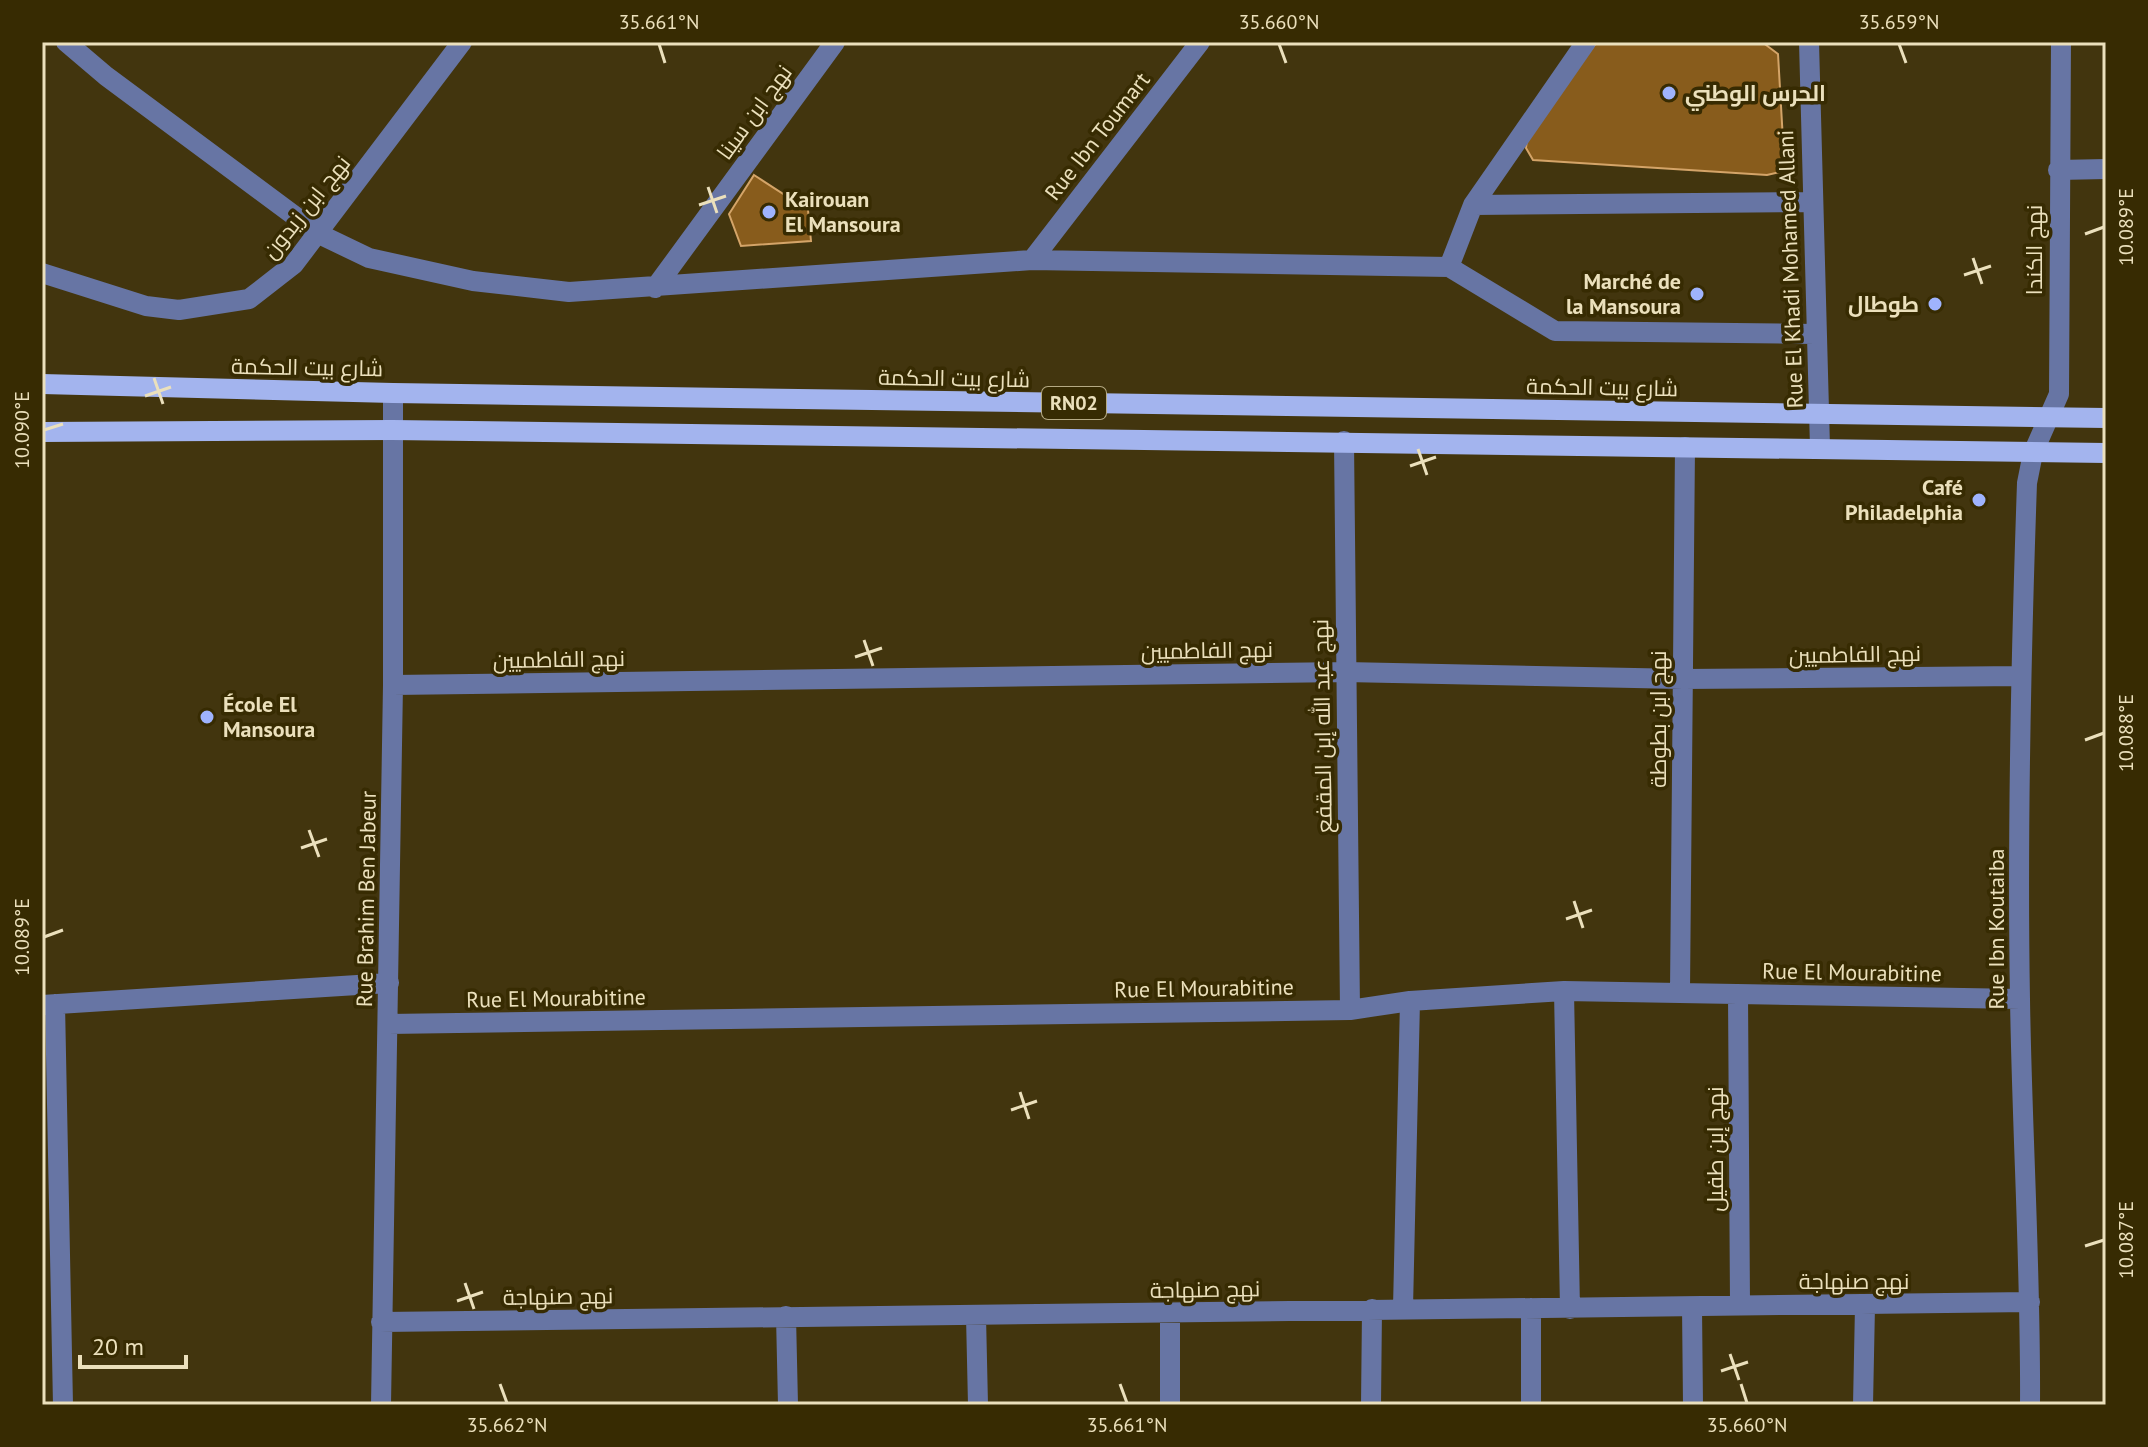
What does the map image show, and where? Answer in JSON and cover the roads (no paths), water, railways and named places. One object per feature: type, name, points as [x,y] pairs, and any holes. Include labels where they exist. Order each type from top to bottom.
[{"type":"main road","name":"شارع بيت الحكمة","points":[[42,384],[393,393],[2106,418]]},
{"type":"main road","name":"RN02","points":[[42,432],[392,430],[2106,453]]},
{"type":"street","points":[[66,42],[106,76],[319,234],[369,258],[473,281],[569,292],[1032,260],[1449,267],[1555,331],[1815,334]]},
{"type":"street","name":"نهج ابن زيدون","points":[[42,273],[146,306],[179,310],[221,306],[249,299],[294,264],[319,234],[462,42]]},
{"type":"street","name":"نهج ابن سينا","points":[[655,288],[835,42]]},
{"type":"street","name":"Rue Ibn Toumart","points":[[1032,260],[1200,42]]},
{"type":"street","points":[[1449,267],[1473,205],[1586,42]]},
{"type":"street","name":"Rue El Khadi Mohamed Allani","points":[[1809,42],[1820,447]]},
{"type":"street","name":"نهج الكندا","points":[[2033,453],[2059,394],[2061,42]]},
{"type":"street","points":[[2058,170],[2106,169]]},
{"type":"street","points":[[1473,205],[1812,202]]},
{"type":"street","name":"Rue Brahim Ben Jabeur","points":[[381,1405],[393,685],[393,393]]},
{"type":"street","name":"نهج عبد الله إبن المقفع","points":[[1344,441],[1350,1010]]},
{"type":"street","name":"نهج ابن بطوطة","points":[[1680,991],[1685,447]]},
{"type":"street","name":"Rue Ibn Koutaiba","points":[[2030,1405],[2030,1302],[2020,999],[2021,676],[2027,483],[2033,453]]},
{"type":"street","name":"نهج الفاطميين","points":[[393,685],[1345,672],[1683,679],[2021,676]]},
{"type":"street","points":[[63,1405],[48,1004],[389,983]]},
{"type":"street","points":[[1564,991],[1570,1309]]},
{"type":"street","name":"Rue El Mourabitine","points":[[388,1024],[1350,1010],[1410,1001],[1564,991],[2020,999]]},
{"type":"street","name":"نهج إبن طفيل","points":[[1738,994],[1740,1304]]},
{"type":"street","points":[[1403,1308],[1410,1001]]},
{"type":"street","name":"نهج صنهاجة","points":[[381,1322],[786,1316],[1170,1315],[1403,1308],[1570,1309],[1740,1304],[1865,1306],[2030,1302]]},
{"type":"street","points":[[1863,1405],[1865,1306]]},
{"type":"street","points":[[1692,1307],[1693,1405]]},
{"type":"street","points":[[1531,1308],[1531,1405]]},
{"type":"street","points":[[1371,1405],[1372,1309]]},
{"type":"street","points":[[1170,1315],[1170,1405]]},
{"type":"street","points":[[786,1316],[788,1405]]},
{"type":"street","points":[[976,1316],[978,1405]]},
{"type":"place","name":"الحرس الوطني","points":[[1669,93]]},
{"type":"place","name":"Kairouan El Mansoura","points":[[769,212]]},
{"type":"place","name":"Marché de la Mansoura","points":[[1697,294]]},
{"type":"place","name":"طوطال","points":[[1935,304]]},
{"type":"place","name":"Café Philadelphia","points":[[1979,500]]},
{"type":"place","name":"École El Mansoura","points":[[207,717]]}]
